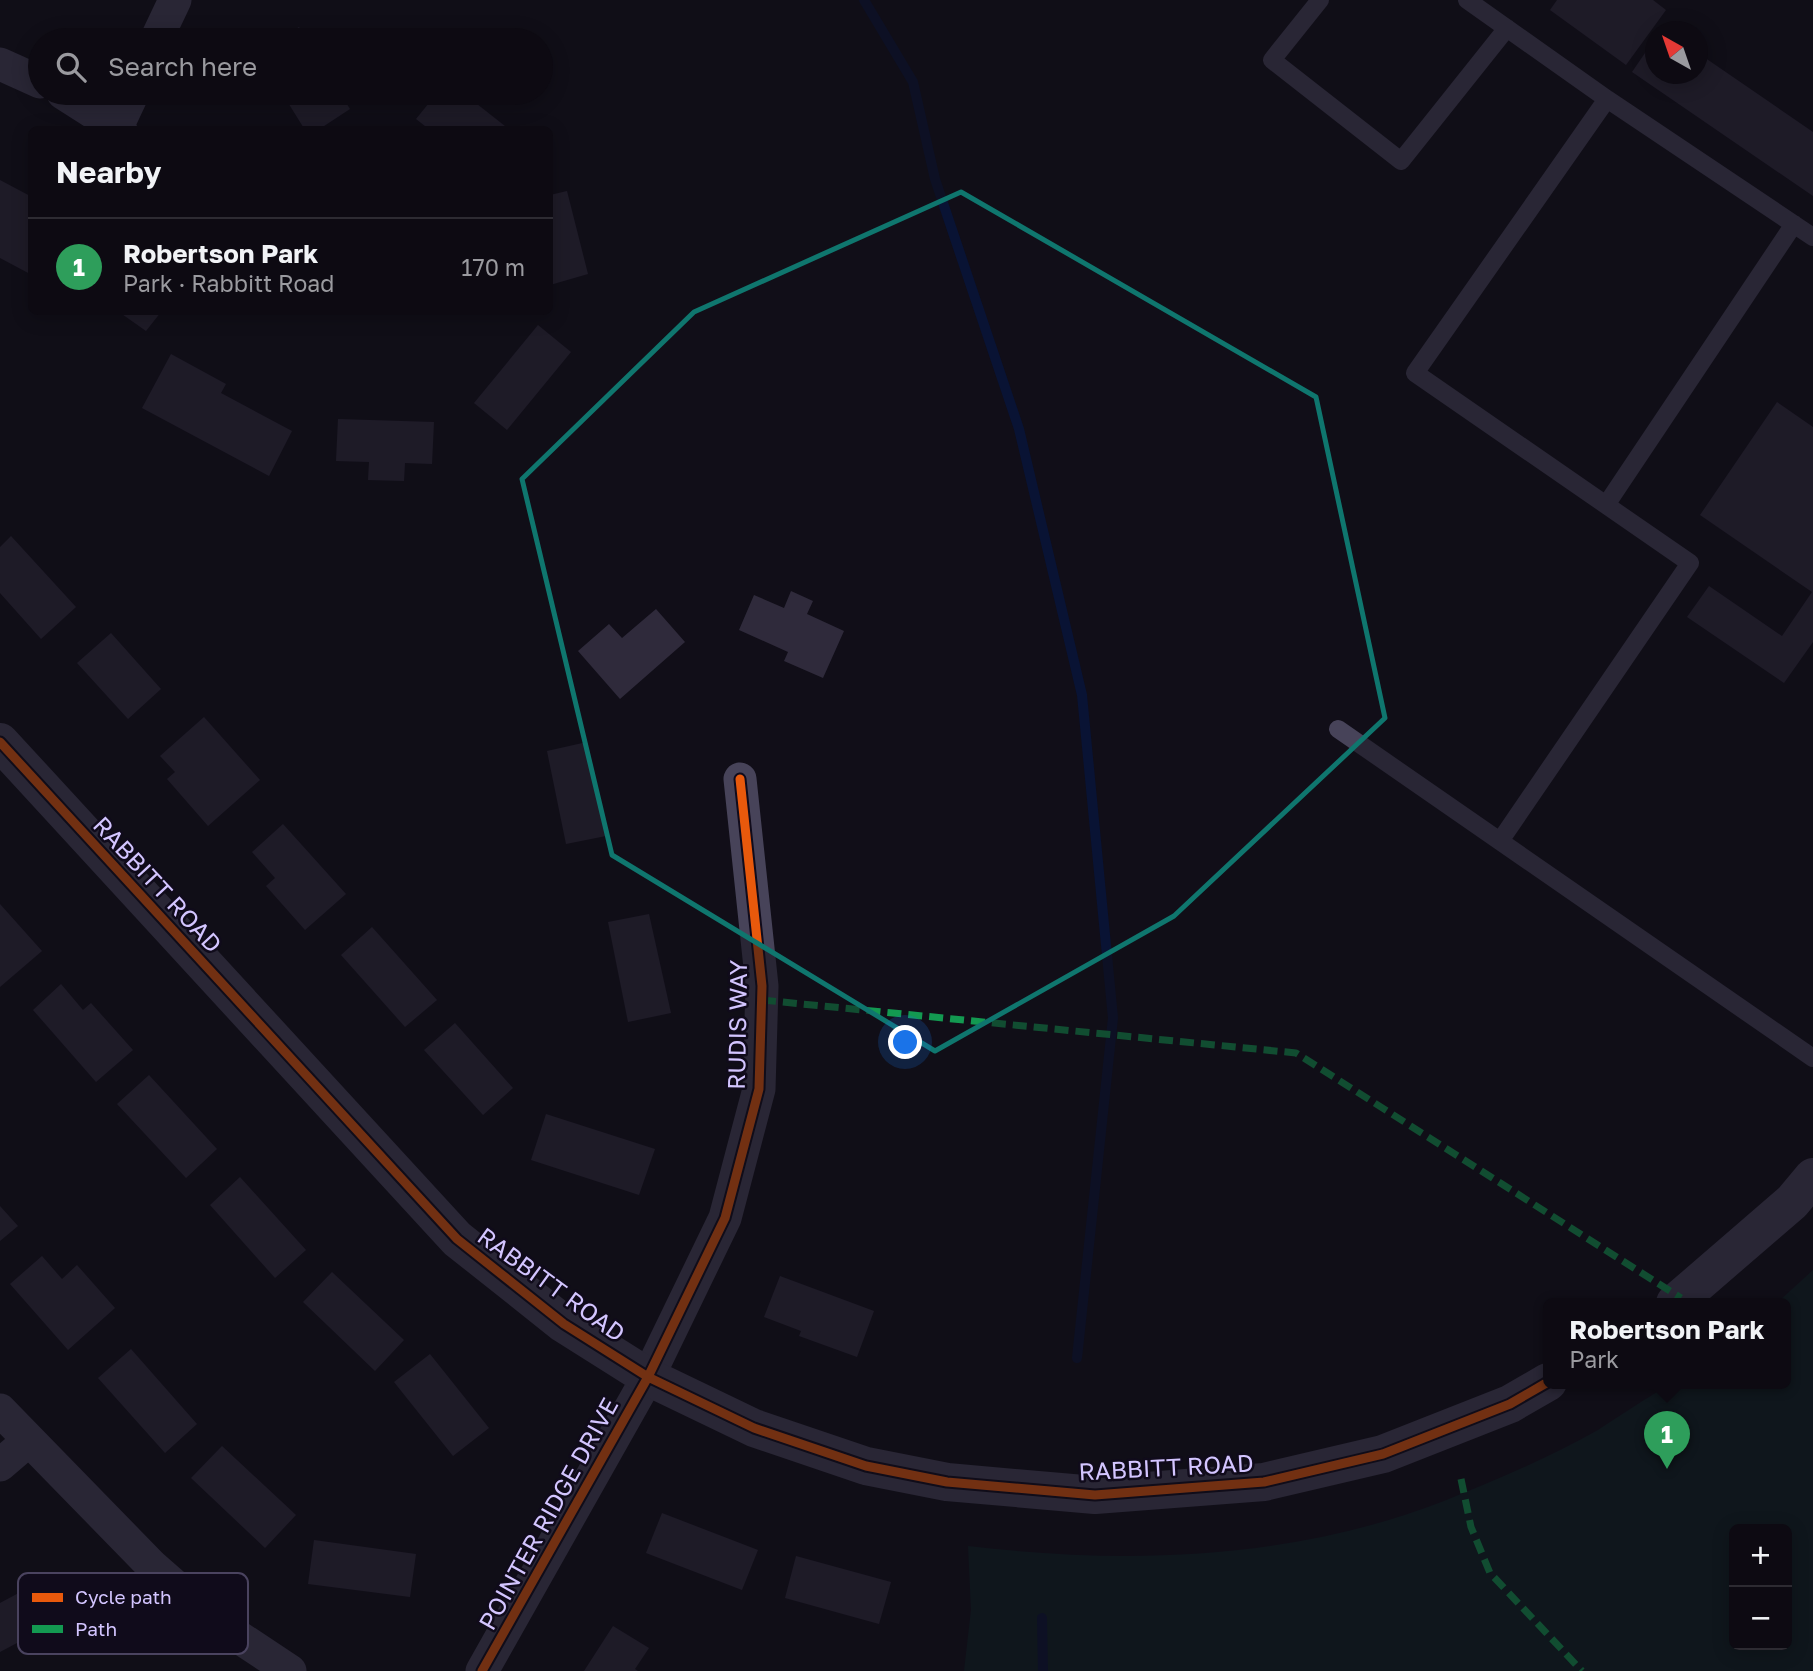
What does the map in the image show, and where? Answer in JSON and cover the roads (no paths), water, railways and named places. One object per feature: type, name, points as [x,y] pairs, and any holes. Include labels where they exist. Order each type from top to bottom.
[{"type":"street","points":[[162,28],[175,0]]},
{"type":"street","points":[[0,64],[28,77]]},
{"type":"street","points":[[82,105],[116,126]]},
{"type":"street","points":[[120,126],[128,105]]},
{"type":"street","name":"RABBITT ROAD","points":[[0,742],[457,1239],[564,1324],[648,1377],[754,1428],[866,1466],[947,1482],[1095,1494],[1264,1482],[1370,1457],[1510,1404],[1543,1385]]},
{"type":"street","name":"RUDIS WAY","points":[[648,1377],[725,1218],[759,1088],[762,986],[740,779]]},
{"type":"street","points":[[1681,1298],[1792,1202],[1813,1177]]},
{"type":"street","name":"POINTER RIDGE DRIVE","points":[[482,1671],[648,1377]]},
{"type":"street","points":[[0,1410],[160,1573]]},
{"type":"street","points":[[0,1465],[28,1441]]},
{"type":"street","points":[[248,1643],[290,1671]]},
{"type":"lane","points":[[1320,0],[1272,60],[1401,162],[1507,28]]},
{"type":"lane","points":[[1467,0],[1607,99],[1813,237]]},
{"type":"lane","points":[[1500,841],[1690,563],[1415,373],[1607,99]]},
{"type":"lane","points":[[1606,505],[1794,224]]},
{"type":"lane","points":[[1338,729],[1813,1058]]},
{"type":"waterway","points":[[864,0],[913,82],[935,179],[1019,429],[1082,695],[1113,1018],[1077,1358]]},
{"type":"waterway","points":[[1042,1618],[1043,1671]]},
{"type":"place","name":"Robertson Park","points":[[1667,1469]]}]
